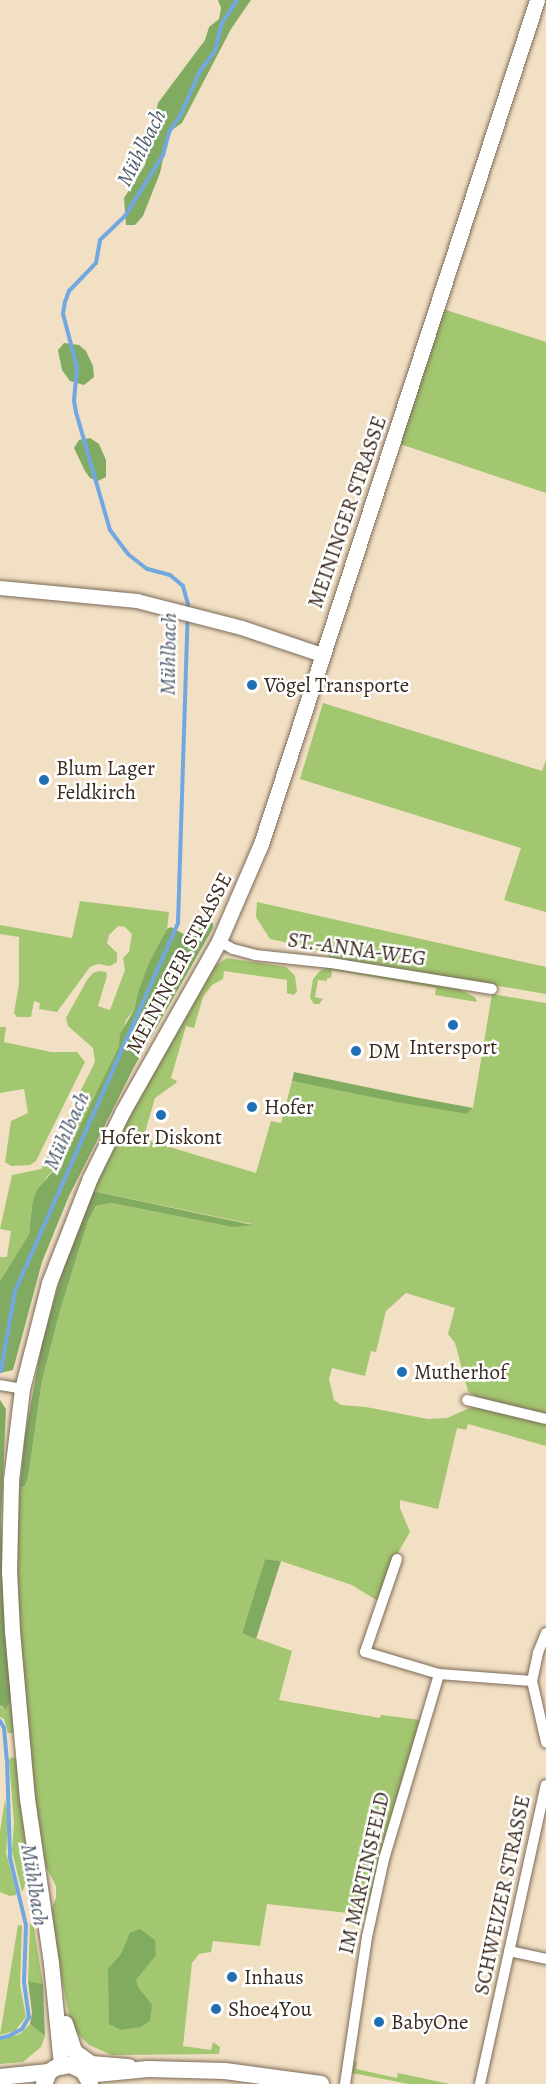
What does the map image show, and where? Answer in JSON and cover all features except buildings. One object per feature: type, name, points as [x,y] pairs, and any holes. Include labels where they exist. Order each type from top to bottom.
[{"type":"main road","name":"MEININGER STRASSE","points":[[51,2073],[53,1984],[27,1799],[9,1571],[11,1480],[22,1389],[50,1283],[90,1178],[123,1111],[219,941],[261,844],[537,0]]},
{"type":"main road","name":"MEININGER STRASSE","points":[[51,1963],[74,2050],[85,2076]]},
{"type":"main road","points":[[74,2050],[91,2063],[148,2069],[247,2072],[321,2084]]},
{"type":"main road","points":[[0,2077],[51,2073],[85,2076],[148,2069]]},
{"type":"main road","points":[[118,2084],[184,2070]]},
{"type":"street","points":[[0,588],[111,597],[258,632],[322,655]]},
{"type":"street","name":"ST.-ANNA-WEG","points":[[219,941],[233,949],[255,955],[327,962],[492,989]]},
{"type":"street","points":[[0,1385],[22,1389]]},
{"type":"street","points":[[468,1400],[546,1419]]},
{"type":"street","points":[[397,1559],[365,1652],[439,1674],[532,1681]]},
{"type":"street","points":[[546,1634],[538,1653],[532,1681],[546,1742]]},
{"type":"street","name":"IM MARTINSFELD","points":[[345,2084],[368,1937],[384,1859],[439,1674]]},
{"type":"street","name":"SCHWEIZER STRASSE","points":[[480,2084],[546,1785]]},
{"type":"street","points":[[509,1951],[546,1959]]},
{"type":"green space","points":[[218,0],[251,0],[231,29],[182,123],[169,132],[160,173],[143,216],[135,225],[126,225],[124,198],[145,165],[158,103],[205,40],[209,27],[219,19],[221,8]]},
{"type":"green space","points":[[443,309],[546,342],[546,493],[400,444]]},
{"type":"green space","points":[[64,343],[79,345],[86,351],[93,366],[94,377],[84,385],[70,381],[62,370],[58,350]]},
{"type":"green space","points":[[90,438],[99,444],[106,460],[106,477],[98,481],[90,478],[74,448],[79,440]]},
{"type":"green space","points":[[323,703],[542,771],[546,760],[546,912],[504,900],[521,848],[300,779]]},
{"type":"green space","points":[[80,901],[169,912],[167,929],[138,992],[134,1010],[126,1020],[119,1046],[64,1158],[46,1178],[32,1205],[29,1234],[0,1281],[0,1257],[7,1257],[11,1231],[0,1229],[12,1175],[41,1169],[59,1134],[72,1140],[77,1130],[64,1124],[95,1062],[93,1048],[68,1026],[66,1018],[87,980],[93,973],[99,971],[106,972],[107,976],[98,1006],[110,1010],[125,970],[123,958],[129,952],[132,934],[125,927],[118,926],[109,935],[107,943],[117,953],[117,962],[110,966],[98,964],[90,967],[57,1012],[39,1009],[40,1003],[34,1001],[31,1017],[17,1017],[14,1013],[19,984],[19,937],[0,934],[0,925],[72,938]]},
{"type":"green space","points":[[257,902],[546,967],[546,994],[332,958],[313,948],[270,939],[256,917]]},
{"type":"green space","points":[[213,923],[213,928],[134,1067],[69,1196],[42,1262],[13,1370],[0,1373],[0,1281],[29,1234],[32,1205],[37,1190],[64,1158],[119,1046],[120,1034],[134,1010],[149,963],[167,929],[171,927],[187,936],[196,936],[201,924]]},
{"type":"green space","points":[[227,958],[286,967],[295,976],[297,991],[294,995],[287,993],[287,980],[224,971],[223,979],[212,985],[203,997],[194,1028],[186,1026],[171,1078],[177,1081],[155,1098],[143,1139],[256,1173],[271,1121],[281,1123],[292,1081],[467,1114],[473,1108],[492,994],[546,1003],[546,1415],[476,1397],[468,1391],[455,1343],[448,1334],[455,1308],[406,1293],[386,1311],[376,1352],[371,1351],[365,1376],[332,1368],[329,1379],[334,1400],[341,1405],[366,1407],[428,1419],[447,1418],[474,1406],[546,1423],[546,1446],[468,1424],[466,1430],[457,1428],[438,1509],[400,1500],[400,1508],[410,1532],[388,1570],[378,1601],[352,1585],[281,1561],[265,1559],[242,1633],[292,1651],[279,1700],[380,1718],[381,1715],[421,1720],[387,1831],[366,1915],[267,1904],[260,1946],[213,1941],[211,1952],[199,1954],[192,1963],[183,2046],[211,2050],[213,2042],[220,2047],[219,2054],[112,2055],[89,2045],[78,2034],[73,2034],[62,1981],[51,1910],[56,1898],[56,1886],[45,1865],[30,1761],[19,1632],[17,1523],[20,1487],[25,1486],[28,1478],[42,1381],[60,1311],[88,1221],[96,1206],[111,1203],[232,1227],[252,1224],[92,1191],[144,1087],[215,966]]},
{"type":"green space","points":[[329,967],[456,988],[475,997],[477,1002],[435,995],[436,988],[332,970],[331,978],[327,978],[327,981],[318,980],[315,997],[323,999],[319,1004],[314,1004],[310,998],[313,979],[320,971]]},
{"type":"green space","points":[[0,1027],[6,1027],[4,1042],[51,1052],[77,1052],[85,1062],[36,1161],[30,1165],[11,1166],[5,1162],[11,1121],[28,1113],[24,1089],[0,1093]]},
{"type":"green space","points":[[294,1072],[473,1108],[467,1114],[292,1081]]},
{"type":"green space","points":[[92,1191],[253,1225],[232,1227],[111,1203],[96,1206],[88,1221],[60,1311],[42,1381],[28,1478],[25,1486],[20,1487],[25,1436],[42,1343],[66,1259]]},
{"type":"green space","points":[[0,1400],[6,1409],[1,1522],[11,1699],[6,1709],[0,1705]]},
{"type":"green space","points":[[265,1559],[281,1561],[256,1639],[242,1633]]},
{"type":"green space","points":[[11,1699],[14,1733],[8,1733],[4,1719],[0,1717],[0,1705],[2,1708]]},
{"type":"green space","points":[[12,1757],[17,1759],[29,1877],[22,1892],[12,1851],[14,1823],[9,1760]]},
{"type":"green space","points":[[5,1800],[9,1819],[6,1852],[16,1891],[16,1895],[10,1896],[0,1892],[0,1831]]},
{"type":"green space","points":[[30,1922],[34,1928],[43,1984],[28,1981]]},
{"type":"green space","points":[[18,1925],[22,1926],[20,1985],[26,2017],[15,2031],[0,2035]]},
{"type":"green space","points":[[140,1929],[155,1940],[156,1955],[136,1980],[138,1987],[152,2005],[150,2021],[140,2027],[121,2030],[109,2024],[108,1969],[121,1954],[130,1933]]},
{"type":"green space","points":[[28,1981],[43,1984],[45,2036],[30,2024],[32,2013]]},
{"type":"green space","points":[[30,2024],[45,2036],[41,2047],[23,2062],[0,2064],[0,2040],[20,2034]]},
{"type":"green space","points":[[354,2061],[357,2062],[356,2069],[397,2078],[398,2073],[450,2084],[409,2084],[352,2073]]},
{"type":"waterway","name":"Mühlbach","points":[[1,1371],[15,1291],[178,923],[188,604],[183,586],[170,575],[147,569],[128,554],[110,530],[76,412],[74,401],[77,367],[63,314],[65,302],[69,291],[96,263],[100,240],[125,216],[163,155],[169,132],[181,114],[200,71],[215,51],[222,23],[237,0]]},
{"type":"waterway","name":"Mühlbach","points":[[0,1721],[4,1728],[7,1760],[10,1858],[26,1925],[24,1982],[29,2017],[22,2029],[0,2038]]},
{"type":"place","name":"Vögel Transporte","points":[[252,685]]},
{"type":"place","name":"Blum Lager Feldkirch","points":[[44,780]]},
{"type":"place","name":"Intersport","points":[[453,1025]]},
{"type":"place","name":"DM","points":[[356,1051]]},
{"type":"place","name":"Hofer","points":[[252,1107]]},
{"type":"place","name":"Hofer Diskont","points":[[161,1115]]},
{"type":"place","name":"Mutherhof","points":[[402,1372]]},
{"type":"place","name":"Inhaus","points":[[232,1977]]},
{"type":"place","name":"Shoe4You","points":[[216,2009]]},
{"type":"place","name":"BabyOne","points":[[379,2022]]}]
